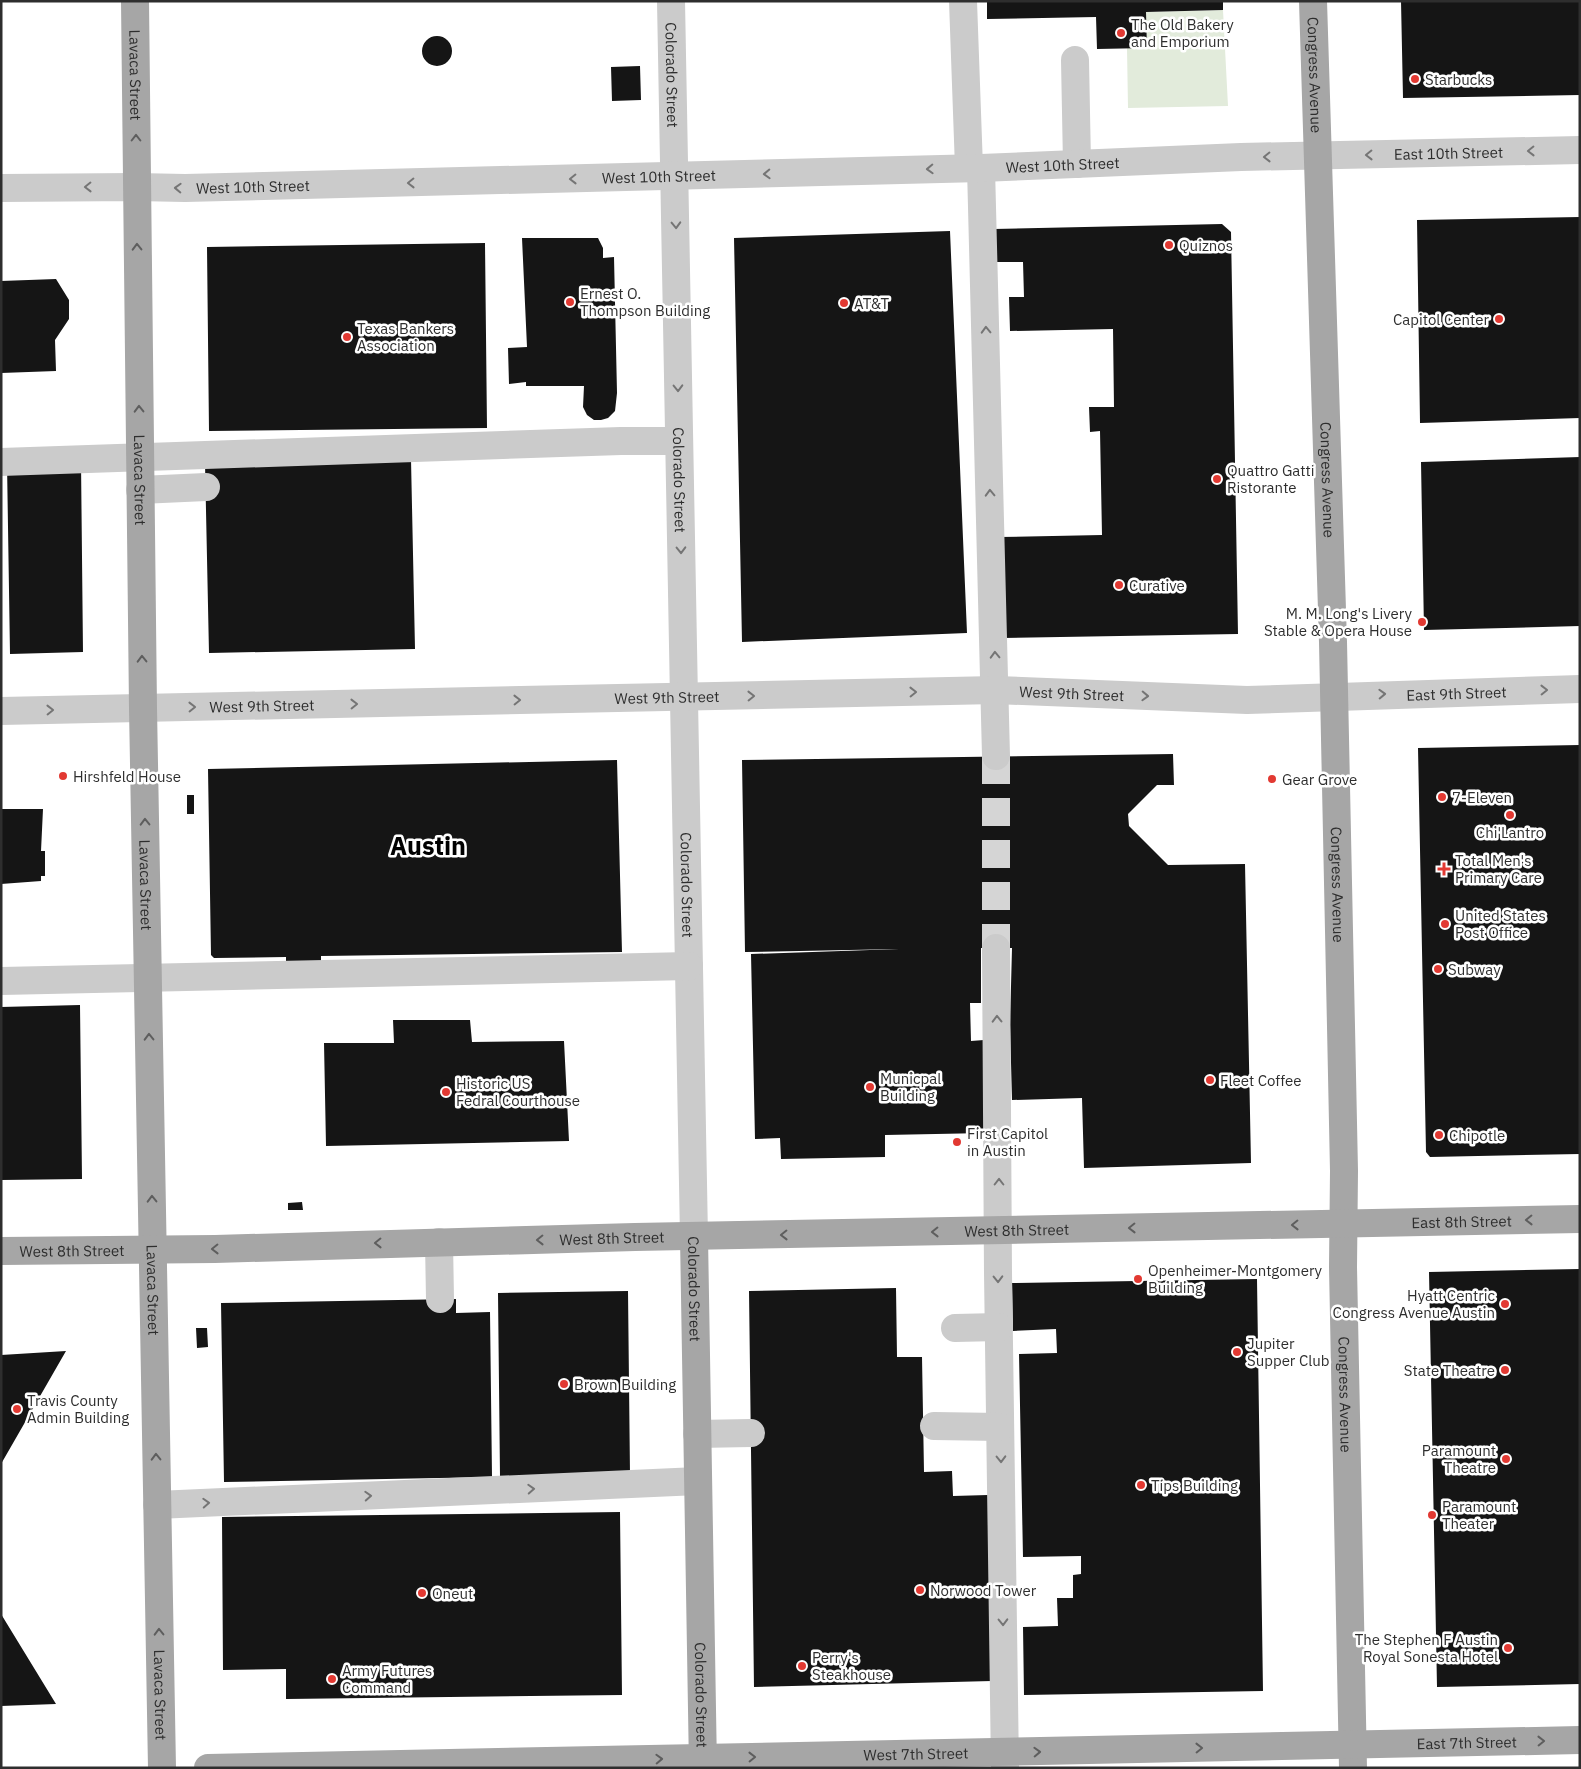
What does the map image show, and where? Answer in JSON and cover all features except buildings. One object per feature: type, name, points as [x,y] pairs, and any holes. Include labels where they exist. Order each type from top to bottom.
[{"type":"main road","name":"Lavaca Street","points":[[135,1],[147,976],[162,1768]]},
{"type":"main road","name":"Congress Avenue","points":[[1313,1],[1333,696],[1353,1756]]},
{"type":"main road","name":"East 8th Street","points":[[1344,1224],[1580,1219]]},
{"type":"main road","name":"West 8th Street","points":[[1,1251],[152,1248],[215,1249],[439,1242],[1344,1224]]},
{"type":"main road","name":"Colorado Street","points":[[694,1237],[703,1763]]},
{"type":"main road","name":"East 7th Street","points":[[1353,1756],[1580,1740]]},
{"type":"main road","name":"West 7th Street","points":[[208,1768],[1353,1756]]},
{"type":"street","name":"Colorado Street","points":[[671,1],[694,1237]]},
{"type":"street","points":[[963,1],[975,168],[996,690],[996,756]]},
{"type":"street","points":[[1076,60],[1077,164]]},
{"type":"street","name":"East 10th Street","points":[[1316,156],[1580,150]]},
{"type":"street","name":"West 10th Street","points":[[1,188],[136,186],[184,188],[674,177],[1316,156]]},
{"type":"street","points":[[1,462],[678,441]]},
{"type":"street","points":[[140,490],[206,487]]},
{"type":"street","name":"East 9th Street","points":[[1333,696],[1580,689]]},
{"type":"street","name":"West 9th Street","points":[[1,711],[996,690],[1247,700],[1333,696]]},
{"type":"street","points":[[996,948],[1004,1760]]},
{"type":"street","points":[[1,980],[689,966]]},
{"type":"street","points":[[439,1242],[440,1300]]},
{"type":"street","points":[[955,1328],[999,1328]]},
{"type":"street","points":[[934,1426],[1000,1427]]},
{"type":"street","points":[[697,1434],[751,1433]]},
{"type":"street","points":[[157,1505],[698,1481]]},
{"type":"green space","points":[[1223,10],[1228,106],[1128,108],[1127,48],[1147,48],[1146,12]]},
{"type":"tunnel","points":[[996,756],[996,948]]},
{"type":"place","name":"The Old Bakery and Emporium","points":[[1121,33]]},
{"type":"place","name":"Starbucks","points":[[1415,79]]},
{"type":"place","name":"Quiznos","points":[[1169,245]]},
{"type":"place","name":"Ernest O. Thompson Building","points":[[570,302]]},
{"type":"place","name":"AT&T","points":[[844,303]]},
{"type":"place","name":"Capitol Center","points":[[1499,319]]},
{"type":"place","name":"Texas Bankers Association","points":[[347,337]]},
{"type":"place","name":"Quattro Gatti Ristorante","points":[[1217,479]]},
{"type":"place","name":"Curative","points":[[1119,585]]},
{"type":"place","name":"M. M. Long's Livery Stable & Opera House","points":[[1422,622]]},
{"type":"place","name":"Hirshfeld House","points":[[63,776]]},
{"type":"place","name":"Gear Grove","points":[[1272,779]]},
{"type":"place","name":"7-Eleven","points":[[1442,797]]},
{"type":"place","name":"Chi'Lantro","points":[[1510,815]]},
{"type":"place","name":"Total Men's Primary Care","points":[[1444,869]]},
{"type":"place","name":"United States Post Office","points":[[1445,924]]},
{"type":"place","name":"Subway","points":[[1438,969]]},
{"type":"place","name":"Fleet Coffee","points":[[1210,1080]]},
{"type":"place","name":"Municpal Building","points":[[870,1087]]},
{"type":"place","name":"Historic US Fedral Courthouse","points":[[446,1092]]},
{"type":"place","name":"Chipotle","points":[[1439,1135]]},
{"type":"place","name":"First Capitol in Austin","points":[[957,1142]]},
{"type":"place","name":"Openheimer-Montgomery Building","points":[[1138,1279]]},
{"type":"place","name":"Hyatt Centric Congress Avenue Austin","points":[[1505,1304]]},
{"type":"place","name":"Jupiter Supper Club","points":[[1237,1352]]},
{"type":"place","name":"State Theatre","points":[[1505,1370]]},
{"type":"place","name":"Brown Building","points":[[564,1384]]},
{"type":"place","name":"Travis County Admin Building","points":[[17,1409]]},
{"type":"place","name":"Paramount Theatre","points":[[1506,1459]]},
{"type":"place","name":"Tips Building","points":[[1141,1485]]},
{"type":"place","name":"Paramount Theater","points":[[1432,1515]]},
{"type":"place","name":"Norwood Tower","points":[[920,1590]]},
{"type":"place","name":"Oneut","points":[[422,1593]]},
{"type":"place","name":"The Stephen F Austin Royal Sonesta Hotel","points":[[1508,1648]]},
{"type":"place","name":"Perry's Steakhouse","points":[[802,1666]]},
{"type":"place","name":"Army Futures Command","points":[[332,1679]]},
{"type":"district","name":"Austin","points":[[428,845]]}]
